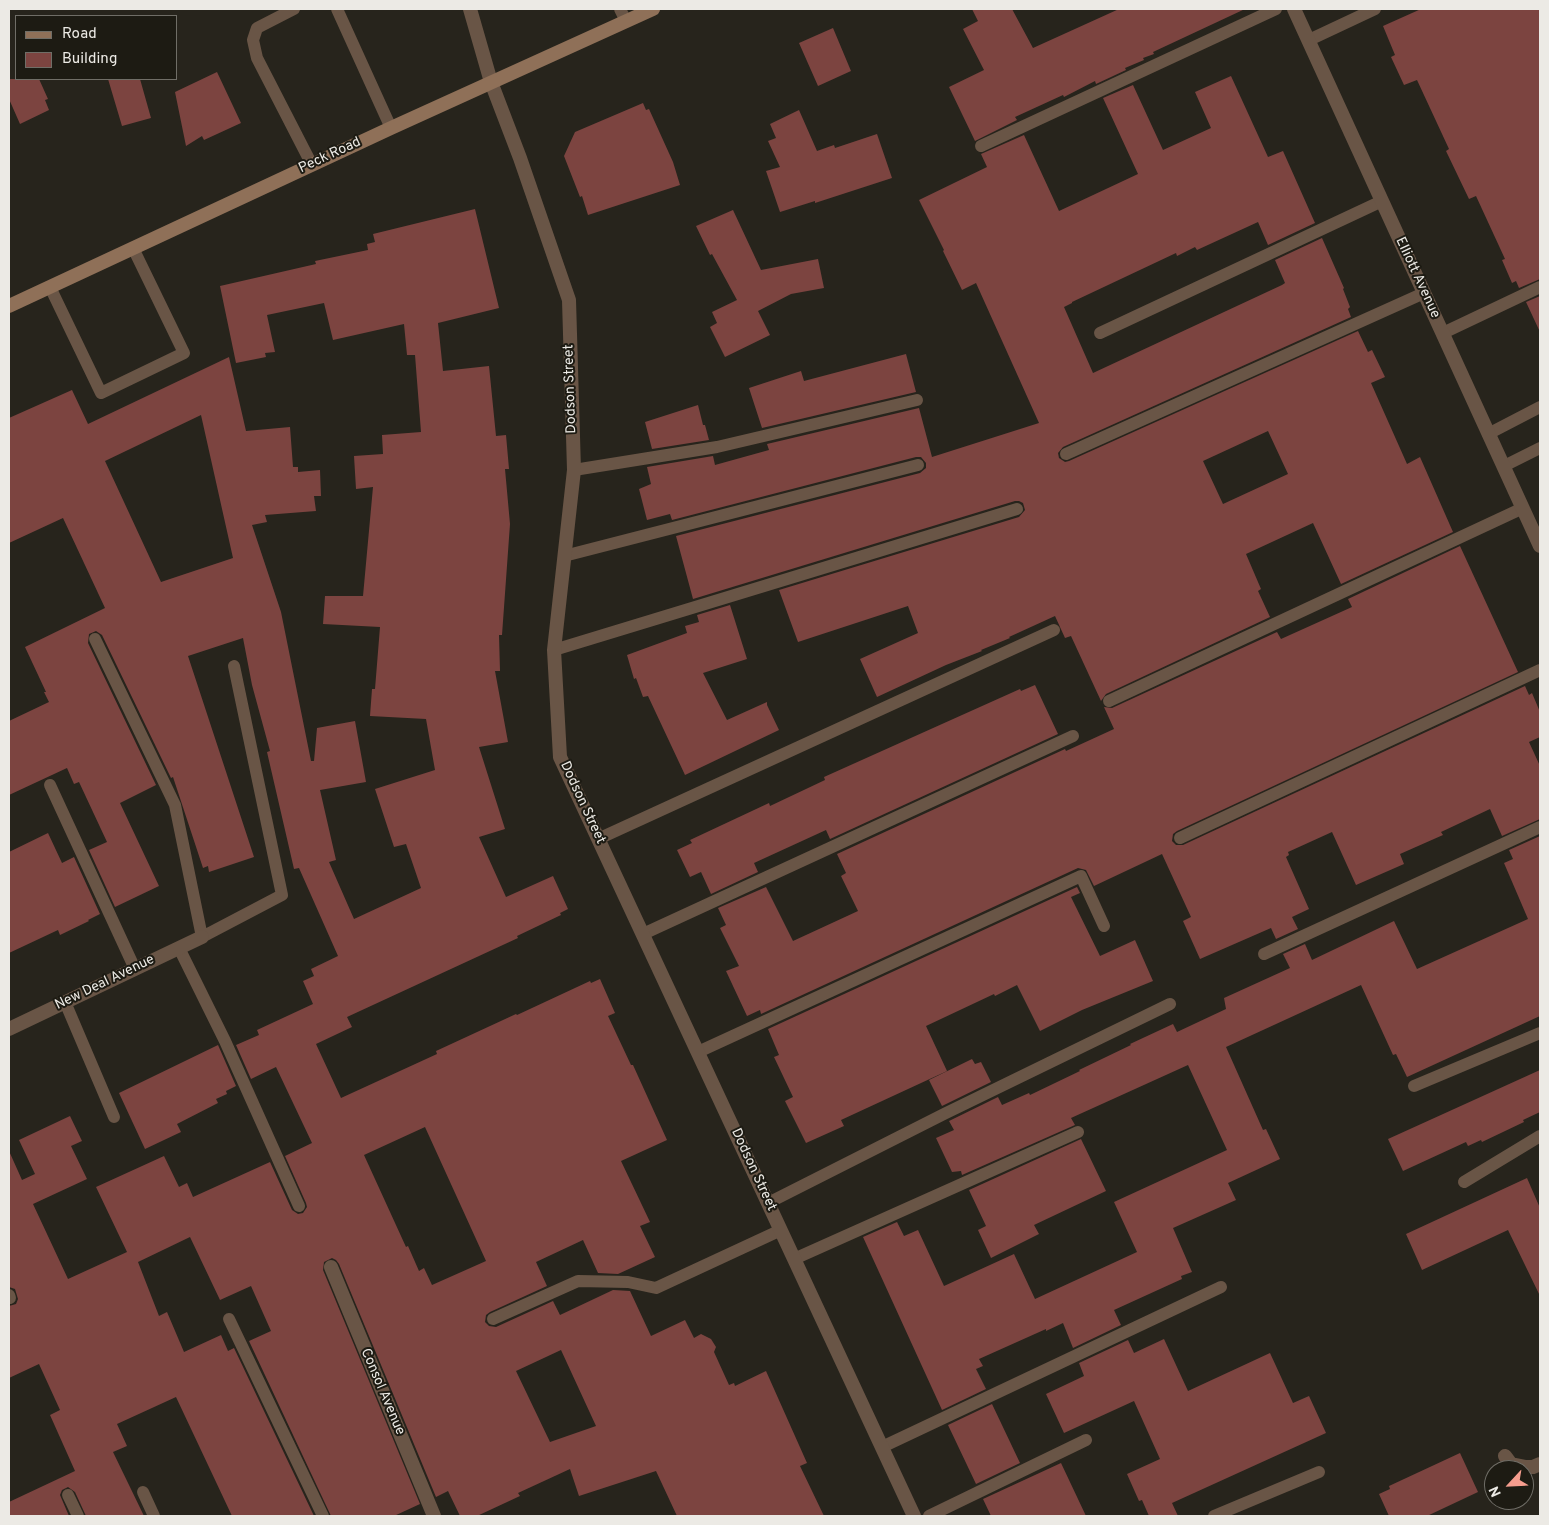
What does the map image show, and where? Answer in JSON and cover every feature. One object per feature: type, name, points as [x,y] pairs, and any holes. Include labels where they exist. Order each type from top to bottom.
[{"type":"main road","name":"Peck Road","points":[[9,306],[491,82],[623,15],[653,9]]},
{"type":"street","name":"Dodson Street","points":[[470,9],[491,82],[520,158],[569,300],[574,470],[554,650],[560,757],[914,1516]]},
{"type":"street","name":"Elliott Avenue","points":[[1294,9],[1488,434],[1539,539]]},
{"type":"street","name":"New Deal Avenue","points":[[9,1030],[202,937]]},
{"type":"street","name":"Consol Avenue","points":[[330,1267],[434,1516]]},
{"type":"street","points":[[1505,1456],[1511,1464],[1533,1467],[1540,1464]]},
{"type":"lane","points":[[294,9],[257,28],[252,40],[257,58],[312,165]]},
{"type":"lane","points":[[337,9],[391,128]]},
{"type":"lane","points":[[981,146],[1276,9]]},
{"type":"lane","points":[[1309,40],[1375,9]]},
{"type":"lane","points":[[1100,333],[1382,201]]},
{"type":"lane","points":[[50,287],[101,393],[184,353],[133,248]]},
{"type":"lane","points":[[1443,334],[1540,287]]},
{"type":"lane","points":[[1066,454],[1424,293]]},
{"type":"lane","points":[[574,470],[717,447],[917,400]]},
{"type":"lane","points":[[1488,434],[1540,407]]},
{"type":"lane","points":[[1504,466],[1540,448]]},
{"type":"lane","points":[[564,556],[918,465]]},
{"type":"lane","points":[[1109,701],[1523,508]]},
{"type":"lane","points":[[554,650],[1017,509]]},
{"type":"lane","points":[[598,839],[1054,630]]},
{"type":"lane","points":[[96,639],[175,805],[202,937],[282,895],[234,666]]},
{"type":"lane","points":[[1180,838],[1540,670]]},
{"type":"lane","points":[[643,934],[1074,736]]},
{"type":"lane","points":[[50,785],[135,969]]},
{"type":"lane","points":[[1264,954],[1540,827]]},
{"type":"lane","points":[[698,1052],[1081,876],[1104,926]]},
{"type":"lane","points":[[179,948],[225,1040],[299,1206]]},
{"type":"lane","points":[[65,1002],[114,1117]]},
{"type":"lane","points":[[768,1202],[1170,1004]]},
{"type":"lane","points":[[1414,1086],[1540,1033]]},
{"type":"lane","points":[[794,1259],[1078,1132]]},
{"type":"lane","points":[[1464,1182],[1540,1136]]},
{"type":"lane","points":[[493,1319],[578,1281],[628,1282],[656,1288],[781,1230]]},
{"type":"lane","points":[[882,1447],[1221,1287]]},
{"type":"lane","points":[[229,1319],[323,1516]]},
{"type":"lane","points":[[929,1516],[1086,1440]]},
{"type":"lane","points":[[1214,1516],[1319,1472]]},
{"type":"lane","points":[[143,1492],[154,1516]]},
{"type":"lane","points":[[68,1495],[78,1516]]},
{"type":"building","points":[[972,9],[1012,9],[1033,48],[1119,9],[1245,9],[1153,52],[1154,54],[1143,58],[1144,60],[1125,68],[1126,70],[1096,84],[1095,81],[1064,97],[1063,95],[1015,117],[1017,120],[975,141],[949,87],[984,70],[963,29],[978,21]]},
{"type":"building","points":[[1421,9],[1540,9],[1540,279],[1519,288],[1516,281],[1512,283],[1502,260],[1505,259],[1476,196],[1469,199],[1446,151],[1449,149],[1417,80],[1404,85],[1391,57],[1395,55],[1383,26]]},
{"type":"building","points":[[833,28],[851,71],[818,86],[799,43]]},
{"type":"building","points":[[217,72],[241,123],[204,140],[202,136],[186,146],[175,92]]},
{"type":"building","points":[[1231,76],[1268,157],[1283,151],[1315,223],[1268,245],[1258,222],[1197,250],[1195,247],[1177,256],[1176,253],[1064,307],[1093,373],[1282,285],[1285,283],[1275,260],[1322,238],[1344,288],[1351,317],[1063,447],[1058,453],[1059,458],[1065,462],[1069,461],[1358,331],[1368,352],[1372,350],[1385,377],[1371,383],[1407,464],[1420,457],[1453,532],[1341,584],[1313,523],[1246,554],[1261,589],[1258,591],[1270,617],[1106,694],[1101,701],[1071,636],[1065,638],[1055,616],[982,651],[946,665],[877,697],[860,659],[918,633],[908,606],[798,642],[779,590],[1019,517],[1025,510],[1023,503],[1019,501],[693,599],[676,536],[920,473],[926,468],[926,463],[921,457],[916,457],[672,520],[670,514],[647,520],[639,489],[651,484],[647,467],[713,456],[715,465],[769,450],[767,444],[919,408],[932,457],[1039,423],[976,283],[962,290],[919,200],[987,167],[981,154],[1024,135],[1059,211],[1138,174],[1103,98],[1133,85],[1163,150],[1211,128],[1195,92]],"holes":[[[1268,431],[1288,474],[1223,504],[1203,461]]]},
{"type":"building","points":[[9,79],[39,80],[48,99],[45,100],[49,110],[20,124],[9,99]]},
{"type":"building","points":[[108,80],[140,80],[151,118],[122,126]]},
{"type":"building","points":[[643,103],[646,110],[649,109],[673,162],[680,185],[588,215],[582,196],[580,197],[564,156],[575,132]]},
{"type":"building","points":[[799,110],[817,151],[834,145],[835,148],[877,134],[892,178],[815,203],[815,201],[780,212],[766,171],[780,167],[768,141],[776,138],[770,124]]},
{"type":"building","points":[[475,209],[499,308],[438,323],[443,371],[489,366],[496,436],[506,435],[509,469],[505,469],[510,524],[502,635],[499,635],[500,671],[495,671],[508,742],[479,747],[505,829],[479,837],[506,897],[553,876],[568,909],[560,913],[561,915],[517,936],[518,938],[347,1017],[352,1027],[316,1044],[341,1098],[437,1054],[436,1051],[516,1014],[590,981],[591,983],[600,979],[615,1013],[608,1016],[631,1065],[633,1065],[667,1140],[621,1161],[650,1222],[640,1226],[655,1257],[618,1274],[598,1273],[583,1240],[536,1262],[547,1286],[490,1312],[486,1315],[485,1322],[489,1326],[496,1327],[553,1301],[560,1315],[613,1290],[630,1291],[651,1336],[685,1320],[694,1338],[701,1334],[711,1339],[716,1347],[714,1352],[729,1385],[734,1383],[735,1386],[766,1371],[807,1463],[800,1466],[824,1516],[677,1516],[656,1471],[579,1496],[570,1469],[518,1493],[520,1496],[477,1516],[460,1516],[448,1491],[436,1497],[339,1264],[332,1258],[324,1262],[323,1270],[420,1504],[394,1516],[331,1516],[249,1341],[271,1331],[251,1286],[220,1300],[190,1237],[138,1262],[159,1316],[167,1312],[184,1352],[221,1335],[228,1351],[234,1348],[314,1516],[232,1516],[176,1397],[117,1424],[127,1446],[113,1452],[144,1516],[86,1516],[75,1492],[68,1487],[62,1490],[60,1495],[69,1516],[9,1516],[9,1502],[75,1471],[50,1415],[60,1410],[39,1364],[9,1378],[9,1306],[16,1304],[18,1299],[15,1289],[9,1287],[9,1151],[22,1180],[35,1174],[19,1140],[70,1116],[82,1141],[71,1146],[87,1179],[33,1204],[68,1279],[127,1252],[96,1187],[164,1156],[179,1187],[187,1183],[193,1197],[270,1162],[292,1210],[298,1214],[303,1213],[307,1207],[306,1203],[285,1156],[312,1143],[276,1067],[251,1079],[236,1045],[259,1035],[257,1030],[313,1004],[303,981],[314,976],[311,969],[338,956],[299,868],[294,869],[267,752],[270,751],[252,685],[243,638],[188,656],[254,857],[209,872],[208,866],[203,868],[173,777],[171,778],[102,635],[96,631],[89,634],[88,643],[156,785],[120,803],[159,886],[115,907],[89,850],[107,842],[79,782],[74,784],[67,768],[9,795],[9,721],[49,702],[25,647],[105,608],[63,518],[9,543],[9,418],[72,390],[88,424],[229,357],[246,431],[290,427],[293,467],[298,467],[298,472],[320,470],[321,496],[314,496],[316,511],[265,515],[267,522],[252,525],[281,612],[311,761],[314,761],[317,728],[355,721],[366,782],[320,790],[336,860],[329,862],[354,919],[421,888],[406,844],[394,847],[375,789],[435,770],[426,719],[370,716],[372,689],[375,689],[380,627],[323,624],[325,596],[363,596],[373,487],[356,489],[354,456],[383,454],[382,435],[421,432],[415,355],[407,355],[404,324],[333,340],[324,303],[267,315],[275,352],[265,353],[266,357],[236,363],[220,286],[316,264],[315,261],[368,250],[367,244],[375,242],[373,234]],"holes":[[[201,415],[233,558],[161,582],[105,461]],[[425,1127],[486,1261],[432,1285],[424,1268],[419,1271],[408,1246],[406,1247],[364,1155]],[[561,1350],[596,1426],[550,1442],[516,1371]]]},
{"type":"building","points":[[733,210],[761,270],[818,259],[824,288],[791,294],[758,311],[770,335],[725,357],[710,327],[717,323],[712,312],[737,300],[712,254],[710,255],[696,226]]},
{"type":"building","points":[[1540,296],[1540,332],[1526,302]]},
{"type":"building","points":[[906,354],[916,392],[762,428],[749,388],[801,371],[804,381]]},
{"type":"building","points":[[698,405],[709,440],[652,449],[645,422]]},
{"type":"building","points":[[1460,546],[1518,672],[1177,831],[1173,834],[1172,841],[1176,845],[1183,845],[1525,686],[1529,695],[1532,693],[1540,712],[1540,737],[1529,742],[1540,766],[1540,819],[1502,836],[1490,809],[1441,832],[1443,835],[1400,854],[1404,864],[1356,885],[1332,832],[1288,852],[1289,855],[1286,857],[1309,909],[1292,917],[1298,929],[1276,939],[1271,928],[1200,959],[1183,921],[1191,917],[1162,854],[1094,886],[1086,870],[1078,868],[761,1014],[760,1010],[747,1016],[726,971],[739,966],[720,928],[726,925],[718,908],[766,887],[793,941],[858,911],[841,876],[846,873],[837,854],[1065,749],[1066,751],[1114,729],[1104,707],[1112,708],[1277,632],[1281,639],[1352,607],[1348,599]]},
{"type":"building","points":[[730,605],[747,659],[703,673],[727,720],[767,702],[779,730],[685,775],[648,696],[643,697],[636,678],[634,679],[627,655],[687,633],[685,626],[699,622],[697,615]]},
{"type":"building","points":[[1035,685],[1058,734],[830,839],[826,830],[754,863],[758,872],[711,894],[701,872],[690,877],[677,850],[692,843],[690,840],[769,803],[770,806],[825,780],[824,777],[1020,689],[1021,691]]},
{"type":"building","points":[[48,833],[62,863],[74,857],[100,914],[60,935],[58,930],[9,953],[9,852]]},
{"type":"building","points":[[1540,836],[1540,1016],[1407,1077],[1396,1054],[1393,1055],[1361,985],[1226,1047],[1263,1130],[1266,1129],[1280,1159],[1228,1183],[1236,1200],[1173,1228],[1192,1272],[1181,1276],[1182,1279],[1114,1310],[1121,1325],[1073,1348],[1063,1323],[979,1359],[983,1366],[976,1369],[986,1389],[942,1410],[863,1237],[897,1222],[904,1236],[918,1230],[944,1286],[1014,1254],[1035,1299],[1137,1252],[1114,1202],[1227,1150],[1188,1065],[1071,1118],[1075,1125],[962,1175],[961,1171],[952,1172],[936,1138],[954,1130],[949,1121],[998,1097],[1002,1105],[1029,1093],[1030,1095],[1173,1024],[1177,1032],[1226,1009],[1224,998],[1290,968],[1283,954],[1305,944],[1312,960],[1394,921],[1417,969],[1528,919],[1504,863],[1513,859],[1509,850]]},
{"type":"building","points":[[1077,887],[1080,893],[1071,897],[1100,956],[1135,940],[1153,981],[1082,1010],[1040,1031],[1017,985],[995,996],[994,994],[926,1026],[947,1071],[841,1120],[844,1126],[806,1143],[785,1101],[793,1097],[774,1057],[779,1055],[768,1029]]},
{"type":"building","points":[[218,1045],[236,1086],[226,1091],[227,1094],[216,1099],[218,1103],[177,1124],[181,1132],[145,1149],[119,1093]]},
{"type":"building","points":[[972,1059],[975,1064],[981,1062],[991,1082],[942,1106],[929,1080]]},
{"type":"building","points":[[1540,1070],[1540,1112],[1523,1120],[1524,1122],[1482,1142],[1481,1140],[1468,1146],[1466,1142],[1403,1171],[1388,1139]]},
{"type":"building","points":[[1081,1139],[1106,1191],[1034,1225],[1039,1234],[991,1258],[978,1230],[986,1226],[969,1190]]},
{"type":"building","points":[[1527,1178],[1540,1208],[1540,1296],[1508,1230],[1422,1270],[1406,1234]]},
{"type":"building","points":[[1164,1339],[1188,1391],[1270,1353],[1293,1403],[1309,1396],[1326,1433],[1172,1503],[1178,1516],[1149,1516],[1142,1500],[1139,1501],[1127,1474],[1160,1459],[1134,1401],[1064,1433],[1046,1394],[1084,1376],[1079,1363],[1128,1340],[1134,1353]]},
{"type":"building","points":[[992,1404],[1020,1463],[976,1484],[948,1425]]},
{"type":"building","points":[[1460,1453],[1478,1492],[1427,1516],[1389,1516],[1379,1494],[1390,1489],[1389,1486]]},
{"type":"building","points":[[1061,1463],[1086,1516],[991,1516],[983,1499]]}]
